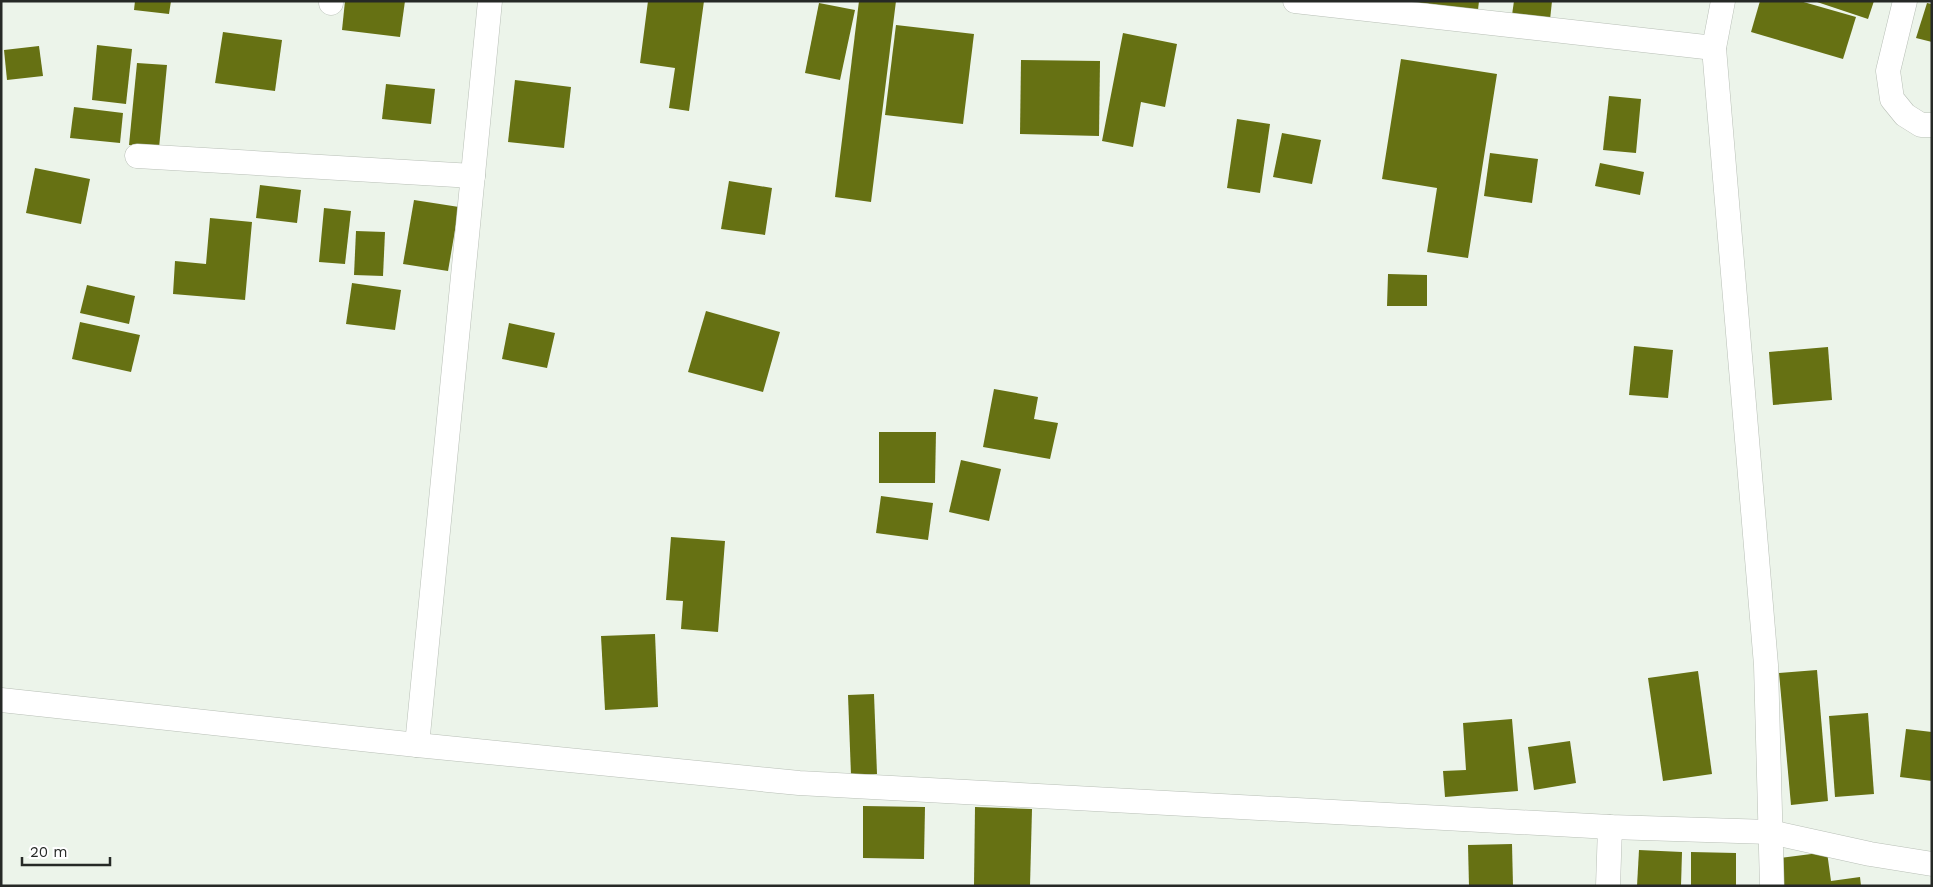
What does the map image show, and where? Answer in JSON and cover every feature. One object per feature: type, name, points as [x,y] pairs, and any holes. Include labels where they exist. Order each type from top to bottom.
[{"type":"street","points":[[417,745],[490,1]]},
{"type":"street","points":[[1295,1],[1714,48]]},
{"type":"street","points":[[1723,1],[1714,48],[1766,665],[1772,886]]},
{"type":"street","points":[[1905,1],[1888,71],[1892,99],[1905,115],[1921,125],[1932,124]]},
{"type":"street","points":[[137,156],[473,176]]},
{"type":"street","points":[[1,700],[417,745],[799,783],[1610,827],[1770,832],[1870,854],[1932,864]]},
{"type":"street","points":[[1608,886],[1610,827]]},
{"type":"building","points":[[135,1],[171,1],[169,14],[134,10]]},
{"type":"building","points":[[345,1],[405,1],[400,37],[342,30]]},
{"type":"building","points":[[648,1],[704,1],[689,111],[669,108],[675,68],[640,63]]},
{"type":"building","points":[[859,1],[896,1],[871,202],[835,197]]},
{"type":"building","points":[[1405,1],[1479,1],[1478,10]]},
{"type":"building","points":[[1514,1],[1552,1],[1550,20],[1512,15]]},
{"type":"building","points":[[1760,1],[1800,1],[1856,17],[1843,59],[1751,32]]},
{"type":"building","points":[[1814,1],[1874,1],[1868,19]]},
{"type":"building","points":[[819,3],[855,10],[840,80],[805,73]]},
{"type":"building","points":[[1927,3],[1932,4],[1932,42],[1916,38]]},
{"type":"building","points":[[896,25],[974,34],[963,124],[885,115]]},
{"type":"building","points":[[223,32],[282,40],[275,91],[215,83]]},
{"type":"building","points":[[1123,33],[1177,44],[1165,107],[1141,102],[1133,147],[1102,141]]},
{"type":"building","points":[[97,45],[132,49],[126,104],[92,100]]},
{"type":"building","points":[[39,46],[43,76],[7,80],[4,50]]},
{"type":"building","points":[[1401,59],[1497,74],[1468,258],[1427,252],[1437,188],[1382,179]]},
{"type":"building","points":[[1021,60],[1100,61],[1099,136],[1020,134]]},
{"type":"building","points":[[137,63],[167,65],[159,148],[129,145]]},
{"type":"building","points":[[515,80],[571,87],[564,148],[508,142]]},
{"type":"building","points":[[386,84],[435,89],[431,124],[382,119]]},
{"type":"building","points":[[1609,96],[1641,99],[1636,153],[1603,150]]},
{"type":"building","points":[[74,107],[123,113],[120,143],[70,138]]},
{"type":"building","points":[[1237,119],[1270,124],[1260,193],[1227,188]]},
{"type":"building","points":[[1282,133],[1321,140],[1312,184],[1273,177]]},
{"type":"building","points":[[1490,153],[1538,159],[1532,203],[1484,196]]},
{"type":"building","points":[[1600,163],[1644,172],[1640,195],[1595,186]]},
{"type":"building","points":[[35,168],[90,179],[81,224],[26,213]]},
{"type":"building","points":[[729,181],[772,188],[765,235],[721,229]]},
{"type":"building","points":[[260,185],[301,190],[297,223],[256,218]]},
{"type":"building","points":[[414,200],[459,207],[448,271],[403,264]]},
{"type":"building","points":[[324,208],[351,211],[345,264],[319,262]]},
{"type":"building","points":[[210,218],[252,222],[245,300],[173,294],[175,261],[206,264]]},
{"type":"building","points":[[356,231],[385,232],[383,276],[354,275]]},
{"type":"building","points":[[1388,274],[1427,275],[1427,306],[1387,306]]},
{"type":"building","points":[[352,283],[401,290],[395,330],[346,324]]},
{"type":"building","points":[[87,285],[135,296],[129,324],[80,313]]},
{"type":"building","points":[[706,311],[780,332],[763,392],[688,372]]},
{"type":"building","points":[[80,322],[140,335],[131,372],[72,359]]},
{"type":"building","points":[[509,323],[555,333],[547,368],[502,359]]},
{"type":"building","points":[[1634,346],[1673,350],[1668,398],[1629,395]]},
{"type":"building","points":[[1828,347],[1832,400],[1773,405],[1769,352]]},
{"type":"building","points":[[994,389],[1038,397],[1034,419],[1058,423],[1050,459],[983,447]]},
{"type":"building","points":[[879,432],[936,432],[935,483],[879,483]]},
{"type":"building","points":[[961,460],[1001,469],[989,521],[949,512]]},
{"type":"building","points":[[881,496],[933,503],[928,540],[876,533]]},
{"type":"building","points":[[671,537],[725,541],[718,632],[681,629],[683,601],[666,600]]},
{"type":"building","points":[[655,634],[658,707],[605,710],[601,636]]},
{"type":"building","points":[[1817,670],[1828,801],[1791,805],[1779,673]]},
{"type":"building","points":[[1698,671],[1712,774],[1663,781],[1648,678]]},
{"type":"building","points":[[874,694],[877,774],[851,775],[848,695]]},
{"type":"building","points":[[1868,713],[1874,794],[1835,797],[1829,716]]},
{"type":"building","points":[[1512,719],[1518,791],[1445,797],[1443,771],[1466,770],[1463,723]]},
{"type":"building","points":[[1906,729],[1932,732],[1932,781],[1900,777]]},
{"type":"building","points":[[1570,741],[1576,783],[1534,790],[1528,747]]},
{"type":"building","points":[[863,806],[925,807],[924,859],[863,858]]},
{"type":"building","points":[[975,807],[1032,809],[1030,886],[974,885]]},
{"type":"building","points":[[1512,844],[1513,886],[1469,886],[1468,845]]},
{"type":"building","points":[[1639,850],[1682,852],[1681,886],[1637,886]]},
{"type":"building","points":[[1691,852],[1736,853],[1736,886],[1691,886]]},
{"type":"building","points":[[1827,852],[1831,881],[1860,877],[1861,886],[1784,886],[1780,858]]}]
